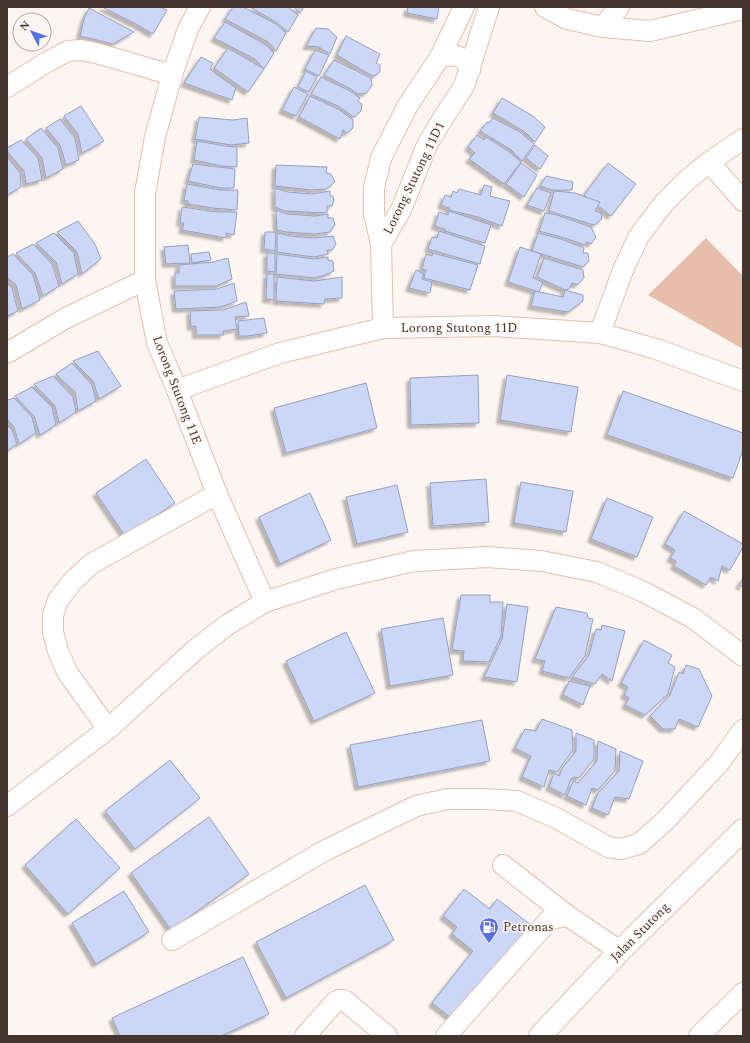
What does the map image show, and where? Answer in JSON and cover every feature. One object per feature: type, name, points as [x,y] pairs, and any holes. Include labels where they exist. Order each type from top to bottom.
[{"type":"main road","name":"Jalan Stutong","points":[[540,1036],[620,951],[743,830]]},
{"type":"street","name":"Lorong Stutong 11E","points":[[200,7],[188,30],[172,75],[155,137],[145,193],[144,280],[158,343],[217,494],[265,602]]},
{"type":"street","points":[[383,328],[381,244],[374,214],[374,188],[381,158],[408,105],[440,57],[464,7]]},
{"type":"street","name":"Lorong Stutong 11D1","points":[[381,244],[400,210],[427,145],[464,86],[489,7]]},
{"type":"street","points":[[545,7],[567,19],[603,27],[650,31],[725,11],[743,9]]},
{"type":"street","points":[[603,27],[619,7]]},
{"type":"street","points":[[7,87],[47,62],[68,51],[82,50],[172,75]]},
{"type":"street","points":[[440,57],[449,55],[458,56],[466,61],[470,70]]},
{"type":"street","points":[[600,333],[623,270],[639,236],[664,202],[686,181],[743,139]]},
{"type":"street","points":[[710,162],[743,201]]},
{"type":"street","points":[[7,353],[66,318],[144,280]]},
{"type":"street","name":"Lorong Stutong 11D","points":[[177,390],[280,353],[383,328],[494,326],[600,333],[656,349],[743,381]]},
{"type":"street","points":[[108,728],[67,672],[58,651],[54,632],[53,615],[58,600],[72,582],[91,564],[217,494]]},
{"type":"street","points":[[7,806],[108,728],[195,650],[227,624],[265,602],[336,579],[414,561],[488,557],[541,561],[597,572],[644,592],[693,618],[743,656]]},
{"type":"street","points":[[172,940],[324,851],[416,806],[447,799],[484,798],[517,801],[556,818],[608,846],[622,849],[639,844],[665,821],[719,763],[743,730]]},
{"type":"street","points":[[504,865],[568,916],[620,951]]},
{"type":"street","points":[[446,1036],[550,919],[568,916]]},
{"type":"street","points":[[699,1036],[743,994]]},
{"type":"street","points":[[305,1036],[335,1002],[340,1000],[344,1000],[387,1036]]},
{"type":"shaded area","points":[[706,238],[743,276],[743,349],[648,295]]},
{"type":"building","points":[[102,7],[160,7],[167,10],[153,34]]},
{"type":"building","points":[[233,7],[243,7],[276,24],[286,33],[276,51],[268,42],[225,19]]},
{"type":"building","points":[[250,7],[288,7],[298,15],[288,32],[276,22]]},
{"type":"building","points":[[294,7],[304,7],[300,13]]},
{"type":"building","points":[[408,7],[439,7],[437,19],[407,13]]},
{"type":"building","points":[[89,8],[134,32],[113,44],[80,36],[84,19]]},
{"type":"building","points":[[225,22],[266,45],[274,53],[264,69],[255,59],[214,38]]},
{"type":"building","points":[[316,28],[328,29],[337,37],[330,54],[319,47],[306,46]]},
{"type":"building","points":[[346,36],[380,54],[376,63],[380,65],[380,72],[374,76],[337,55]]},
{"type":"building","points":[[228,48],[264,69],[248,92],[214,68]]},
{"type":"building","points":[[315,50],[329,55],[319,76],[305,69]]},
{"type":"building","points":[[201,57],[213,63],[210,69],[236,88],[232,100],[184,83]]},
{"type":"building","points":[[334,60],[371,78],[372,86],[366,93],[358,94],[324,75]]},
{"type":"building","points":[[306,71],[317,77],[309,92],[298,87]]},
{"type":"building","points":[[321,77],[350,91],[360,98],[358,101],[362,104],[361,111],[354,117],[338,106],[311,94]]},
{"type":"building","points":[[294,87],[308,94],[296,116],[282,110]]},
{"type":"building","points":[[310,96],[338,109],[353,120],[353,128],[347,133],[343,130],[340,139],[299,117]]},
{"type":"building","points":[[502,98],[533,116],[545,127],[535,142],[525,132],[493,113]]},
{"type":"building","points":[[81,106],[104,141],[82,153],[78,134],[64,116]]},
{"type":"building","points":[[199,117],[233,120],[247,118],[249,143],[231,145],[195,139]]},
{"type":"building","points":[[493,118],[520,132],[534,144],[522,161],[510,149],[480,131],[487,122],[489,123]]},
{"type":"building","points":[[60,119],[75,138],[79,160],[66,165],[60,145],[46,128]]},
{"type":"building","points":[[41,128],[58,148],[63,169],[46,178],[42,158],[26,139]]},
{"type":"building","points":[[477,135],[484,140],[486,137],[508,151],[521,162],[504,184],[469,159],[475,153],[468,147]]},
{"type":"building","points":[[21,140],[38,158],[42,180],[26,184],[24,171],[7,151],[7,148]]},
{"type":"building","points":[[197,141],[237,147],[237,167],[222,166],[194,160]]},
{"type":"building","points":[[535,145],[548,156],[540,169],[526,158]]},
{"type":"building","points":[[7,157],[20,173],[21,187],[7,195]]},
{"type":"building","points":[[521,163],[537,175],[524,197],[506,184]]},
{"type":"building","points":[[608,163],[636,184],[611,216],[584,195]]},
{"type":"building","points":[[193,164],[235,169],[234,188],[221,188],[188,181]]},
{"type":"building","points":[[276,165],[327,167],[326,173],[331,174],[335,182],[326,189],[311,190],[275,186]]},
{"type":"building","points":[[546,176],[573,182],[572,190],[552,190],[540,186]]},
{"type":"building","points":[[187,184],[220,190],[238,190],[237,210],[188,204],[188,201],[184,200]]},
{"type":"building","points":[[484,185],[492,187],[490,196],[510,201],[502,226],[478,217],[449,210],[449,208],[441,205],[445,195],[451,197],[453,191],[457,193],[459,189],[481,195]]},
{"type":"building","points":[[275,188],[288,192],[312,194],[330,191],[330,196],[333,196],[334,200],[332,206],[327,206],[327,213],[285,211],[275,207]]},
{"type":"building","points":[[537,188],[551,193],[544,211],[527,205]]},
{"type":"building","points":[[554,191],[575,193],[600,202],[595,211],[601,213],[602,219],[594,225],[549,211]]},
{"type":"building","points":[[182,207],[217,212],[237,212],[234,235],[226,233],[226,238],[182,230],[184,223],[180,223]]},
{"type":"building","points":[[276,210],[287,214],[315,216],[328,214],[328,218],[333,218],[335,225],[330,232],[314,234],[277,230]]},
{"type":"building","points":[[449,211],[491,225],[485,243],[445,231],[445,229],[435,226],[439,212],[448,215]]},
{"type":"building","points":[[545,213],[557,215],[591,227],[596,237],[591,244],[587,242],[585,245],[539,231]]},
{"type":"building","points":[[78,221],[95,244],[101,259],[82,274],[77,252],[57,232]]},
{"type":"building","points":[[439,231],[485,246],[480,264],[428,249],[432,237],[437,238]]},
{"type":"building","points":[[265,232],[276,232],[275,251],[264,249]]},
{"type":"building","points":[[54,233],[74,253],[78,274],[62,284],[56,262],[36,243]]},
{"type":"building","points":[[277,233],[313,238],[333,236],[336,244],[332,250],[327,250],[328,254],[314,257],[277,252]]},
{"type":"building","points":[[538,233],[561,239],[584,248],[583,253],[588,253],[589,261],[583,267],[532,251]]},
{"type":"building","points":[[33,244],[52,264],[59,286],[43,296],[35,273],[16,253]]},
{"type":"building","points":[[188,245],[190,263],[166,264],[164,247]]},
{"type":"building","points":[[520,247],[541,254],[533,278],[543,282],[539,292],[508,282]]},
{"type":"building","points":[[209,252],[211,260],[192,263],[191,254]]},
{"type":"building","points":[[267,253],[275,253],[275,272],[267,271]]},
{"type":"building","points":[[433,253],[478,265],[470,290],[424,278],[426,270],[422,269],[426,254],[432,256]]},
{"type":"building","points":[[13,254],[33,275],[40,300],[22,309],[16,285],[7,277],[7,257]]},
{"type":"building","points":[[277,254],[314,259],[328,257],[328,260],[333,261],[334,271],[315,278],[276,274]]},
{"type":"building","points":[[228,258],[232,279],[216,286],[175,286],[175,273],[179,273],[179,265],[213,262]]},
{"type":"building","points":[[544,258],[583,270],[584,278],[577,285],[572,283],[569,289],[565,290],[537,277]]},
{"type":"building","points":[[416,270],[424,274],[422,279],[432,282],[430,293],[409,288]]},
{"type":"building","points":[[267,274],[274,274],[274,300],[266,299]]},
{"type":"building","points":[[277,277],[314,281],[342,277],[342,298],[325,299],[324,304],[276,301]]},
{"type":"building","points":[[7,283],[12,288],[18,311],[7,316]]},
{"type":"building","points":[[234,283],[237,301],[220,307],[176,309],[174,291],[217,289]]},
{"type":"building","points":[[565,290],[583,295],[583,301],[568,312],[531,306],[535,291],[563,297]]},
{"type":"building","points":[[246,302],[249,316],[235,317],[237,329],[223,331],[224,335],[196,335],[196,326],[191,327],[190,311],[223,310]]},
{"type":"building","points":[[264,318],[267,333],[239,336],[238,321]]},
{"type":"building","points":[[98,351],[121,386],[99,399],[93,381],[73,361]]},
{"type":"building","points":[[72,363],[92,385],[96,401],[78,411],[75,392],[56,374]]},
{"type":"building","points":[[478,375],[479,423],[411,425],[410,378]]},
{"type":"building","points":[[507,375],[578,387],[571,432],[500,420]]},
{"type":"building","points":[[53,376],[73,397],[76,412],[59,423],[55,406],[34,384]]},
{"type":"building","points":[[366,383],[377,428],[286,453],[274,408]]},
{"type":"building","points":[[32,387],[52,407],[56,425],[40,435],[34,416],[15,396]]},
{"type":"building","points":[[623,391],[743,433],[743,450],[733,478],[607,435]]},
{"type":"building","points":[[14,398],[32,417],[36,433],[19,444],[14,427],[7,419],[7,400]]},
{"type":"building","points":[[7,425],[12,430],[17,444],[7,451]]},
{"type":"building","points":[[146,459],[175,503],[125,536],[96,493]]},
{"type":"building","points":[[486,479],[489,522],[433,526],[430,483]]},
{"type":"building","points":[[521,482],[573,491],[566,532],[514,523]]},
{"type":"building","points":[[397,485],[408,532],[357,544],[346,497]]},
{"type":"building","points":[[310,493],[331,540],[280,564],[259,517]]},
{"type":"building","points":[[607,498],[653,517],[637,557],[591,539]]},
{"type":"building","points":[[684,511],[743,544],[743,547],[730,570],[722,566],[718,581],[711,577],[706,585],[674,566],[676,561],[670,558],[675,550],[665,544]]},
{"type":"building","points":[[743,578],[743,587],[739,585]]},
{"type":"building","points":[[461,595],[490,595],[490,602],[503,602],[501,636],[489,662],[463,661],[464,651],[452,650]]},
{"type":"building","points":[[507,604],[528,607],[517,682],[484,677],[502,639]]},
{"type":"building","points":[[556,607],[587,613],[588,618],[593,619],[585,656],[569,678],[542,671],[545,661],[535,659]]},
{"type":"building","points":[[443,618],[453,675],[390,686],[381,629]]},
{"type":"building","points":[[602,625],[625,631],[612,681],[602,674],[595,684],[572,677],[589,655],[596,629],[601,630]]},
{"type":"building","points":[[346,632],[375,693],[314,721],[286,661]]},
{"type":"building","points":[[644,640],[672,655],[668,663],[675,667],[668,694],[645,715],[625,705],[629,698],[624,695],[628,687],[621,683]]},
{"type":"building","points":[[686,665],[699,669],[712,696],[698,727],[679,719],[675,729],[663,729],[650,716],[670,695],[679,672],[683,674]]},
{"type":"building","points":[[569,681],[590,686],[583,705],[563,695]]},
{"type":"building","points":[[542,719],[572,730],[573,750],[557,772],[549,770],[544,787],[522,777],[531,756],[515,748],[525,729],[536,731]]},
{"type":"building","points":[[482,720],[490,761],[358,787],[350,745]]},
{"type":"building","points":[[576,733],[594,740],[594,759],[579,778],[575,777],[571,779],[565,795],[549,787],[554,773],[559,776],[563,767],[576,751]]},
{"type":"building","points":[[598,741],[616,749],[615,771],[598,790],[592,788],[586,805],[567,796],[573,781],[578,783],[597,761]]},
{"type":"building","points":[[620,751],[643,761],[629,799],[615,797],[608,815],[592,808],[598,793],[619,771]]},
{"type":"building","points":[[170,760],[200,798],[135,849],[105,811]]},
{"type":"building","points":[[209,817],[249,874],[171,930],[131,873]]},
{"type":"building","points":[[76,819],[120,868],[68,914],[25,865]]},
{"type":"building","points":[[365,885],[394,940],[286,998],[256,942]]},
{"type":"building","points":[[464,889],[490,909],[497,899],[531,925],[455,1021],[432,1003],[473,951],[452,934],[457,927],[443,916]]},
{"type":"building","points":[[124,891],[149,932],[96,964],[72,923]]},
{"type":"building","points":[[243,957],[269,1014],[221,1036],[120,1036],[112,1018]]},
{"type":"place","name":"Petronas","points":[[489,944]]}]
